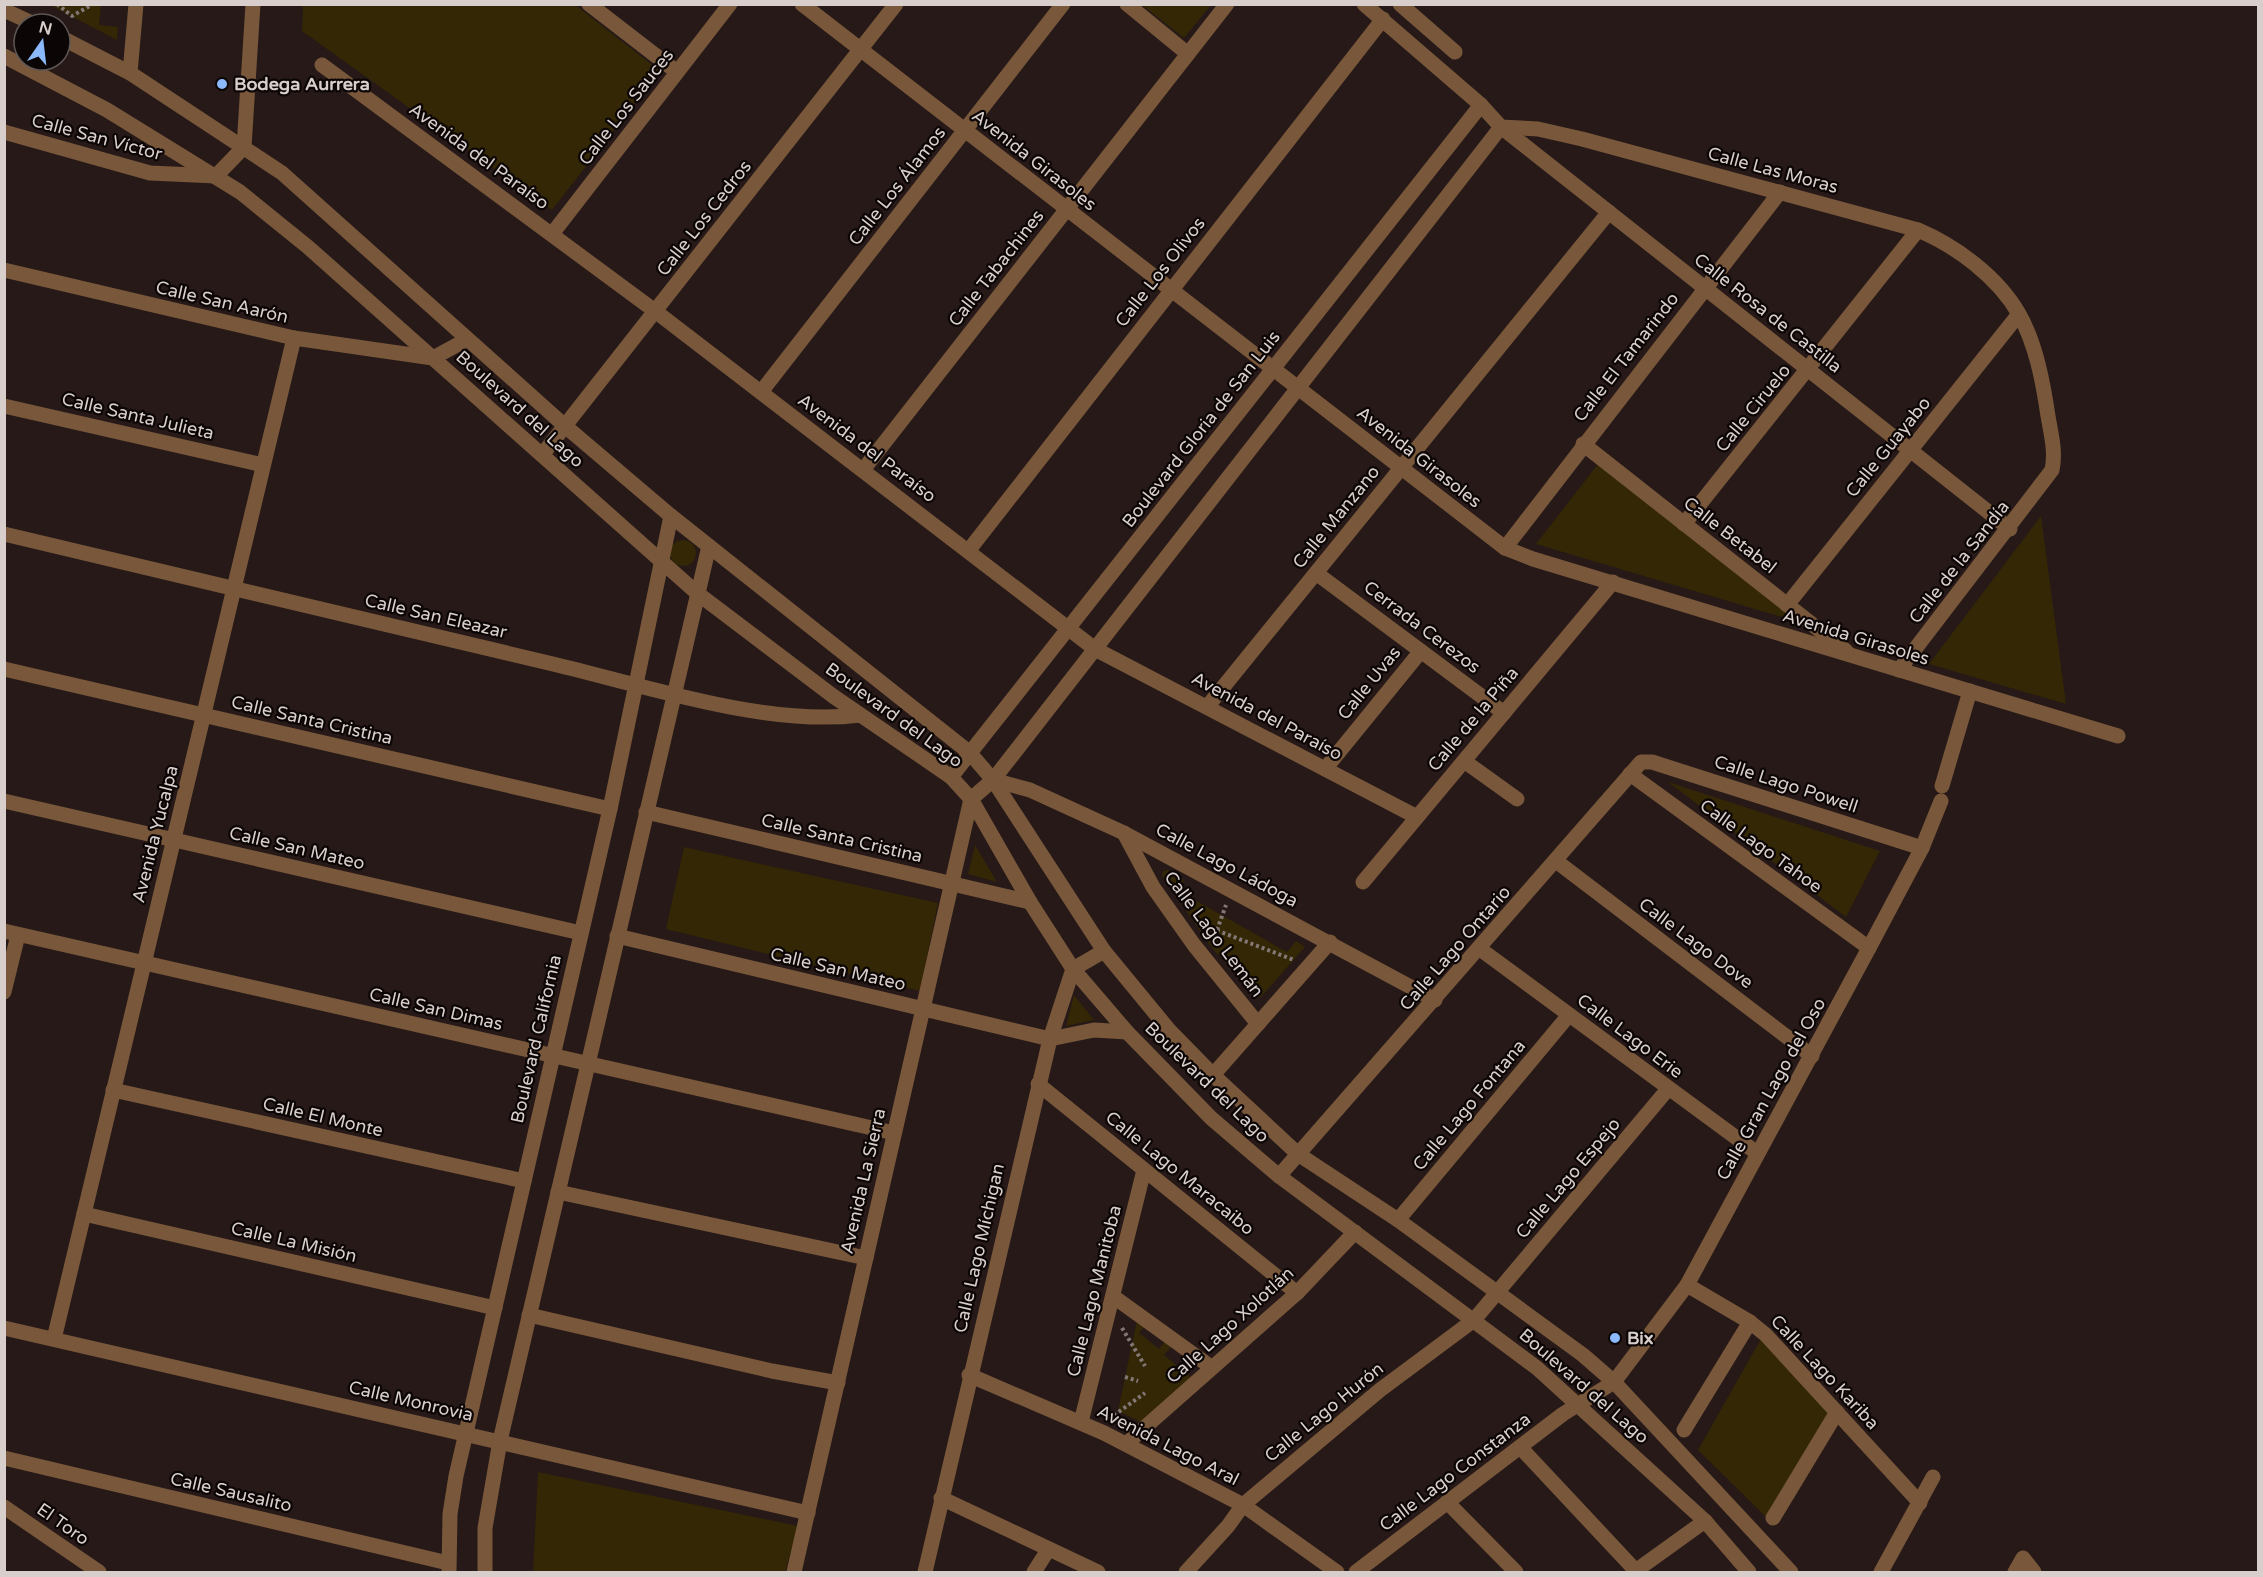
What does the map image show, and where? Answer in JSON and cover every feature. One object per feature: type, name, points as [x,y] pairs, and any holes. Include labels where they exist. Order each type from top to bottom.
[{"type":"street","points":[[130,73],[136,4]]},
{"type":"street","points":[[589,4],[677,72]]},
{"type":"street","name":"Calle Los Sauces","points":[[552,234],[730,4]]},
{"type":"street","name":"Avenida Girasoles","points":[[802,4],[1505,548],[1533,559],[2118,736]]},
{"type":"street","name":"Calle Los Cedros","points":[[542,455],[896,4]]},
{"type":"street","name":"Calle Los Álamos","points":[[761,392],[1064,4]]},
{"type":"street","points":[[1127,4],[1188,54]]},
{"type":"street","name":"Calle Tabachines","points":[[863,470],[1227,4]]},
{"type":"street","points":[[971,799],[993,780],[1501,127],[1480,105],[1364,4]]},
{"type":"street","points":[[1400,4],[1455,52]]},
{"type":"street","points":[[216,176],[244,147],[256,6]]},
{"type":"street","name":"Calle Los Olivos","points":[[969,550],[1383,19]]},
{"type":"street","name":"Boulevard del Lago","points":[[72,43],[130,73],[282,174],[564,426],[671,516],[970,753],[993,780],[1104,951],[1169,1030],[1213,1075],[1298,1154],[1398,1220],[1583,1355],[1614,1382],[1791,1572]]},
{"type":"street","name":"Boulevard del Lago","points":[[4,56],[107,110],[216,176],[308,248],[698,593],[860,715],[951,777],[971,799],[1030,902],[1073,969],[1127,1032],[1211,1118],[1279,1176],[1474,1320],[1579,1404],[1705,1521],[1749,1572]]},
{"type":"street","name":"Avenida del Paraíso","points":[[322,65],[655,311],[1095,649],[1417,817]]},
{"type":"street","name":"Boulevard Gloria de San Luis","points":[[951,777],[1480,105]]},
{"type":"street","name":"Calle Las Moras","points":[[1501,127],[1538,129],[1582,139],[1918,230],[1940,239],[1965,256],[2005,295],[2019,314],[2032,346],[2044,393],[2054,462],[2050,477]]},
{"type":"street","name":"Calle Rosa de Castilla","points":[[1501,127],[2010,529]]},
{"type":"street","name":"Calle San Víctor","points":[[4,132],[150,173],[216,176]]},
{"type":"street","name":"Calle El Tamarindo","points":[[1505,548],[1582,444],[1780,192]]},
{"type":"street","name":"Calle Manzano","points":[[1207,707],[1610,212]]},
{"type":"street","name":"Calle Ciruelo","points":[[1684,524],[1809,370],[1918,230]]},
{"type":"street","name":"Calle San Aarón","points":[[4,270],[294,338],[433,358]]},
{"type":"street","name":"Calle Guayabo","points":[[1787,604],[2019,314]]},
{"type":"street","name":"Avenida Yucalpa","points":[[54,1339],[294,338]]},
{"type":"street","points":[[433,358],[466,340]]},
{"type":"street","name":"Calle Santa Julieta","points":[[4,406],[263,465]]},
{"type":"street","name":"Calle Betabel","points":[[1582,444],[1853,657]]},
{"type":"street","name":"Calle de la Sandía","points":[[1899,670],[2050,477]]},
{"type":"street","name":"Boulevard California","points":[[448,1568],[450,1514],[465,1434],[610,809],[671,516]]},
{"type":"street","name":"Calle San Eleazar","points":[[4,534],[674,694],[806,718],[830,719],[860,715]]},
{"type":"street","points":[[485,1572],[485,1528],[500,1441],[709,546]]},
{"type":"street","name":"Cerrada Cerezos","points":[[1316,573],[1504,712]]},
{"type":"street","name":"Calle de la Piña","points":[[1363,882],[1613,582]]},
{"type":"street","name":"Calle Uvas","points":[[1325,769],[1421,651]]},
{"type":"street","name":"Calle Santa Cristina","points":[[4,669],[610,809]]},
{"type":"street","name":"Calle Gran Lago del Oso","points":[[1614,1382],[1687,1286],[1922,848],[1942,794],[1970,691]]},
{"type":"street","points":[[1464,761],[1518,799]]},
{"type":"street","name":"Calle Lago Powell","points":[[1633,770],[1652,762],[1922,848]]},
{"type":"street","name":"Calle Lago Ontario","points":[[1279,1176],[1480,949],[1633,770]]},
{"type":"street","name":"Calle Lago Tahoe","points":[[1633,770],[1869,948]]},
{"type":"street","name":"Calle Lago Ládoga","points":[[993,780],[1030,790],[1124,833],[1435,1000]]},
{"type":"street","name":"Avenida La Sierra","points":[[794,1572],[971,799]]},
{"type":"street","name":"Calle San Mateo","points":[[4,801],[581,933]]},
{"type":"street","name":"Calle Santa Cristina","points":[[646,812],[1030,902]]},
{"type":"street","name":"Calle Lago Lemán","points":[[1124,833],[1153,887],[1179,924],[1258,1024]]},
{"type":"street","name":"Calle Lago Dove","points":[[1556,861],[1812,1056]]},
{"type":"street","points":[[4,992],[11,933]]},
{"type":"street","name":"Calle San Dimas","points":[[11,933],[894,1133]]},
{"type":"street","name":"Calle San Mateo","points":[[617,936],[1050,1039]]},
{"type":"street","points":[[1213,1075],[1330,942]]},
{"type":"street","name":"Calle Lago Erie","points":[[1480,949],[1757,1154]]},
{"type":"street","points":[[1073,969],[1104,951]]},
{"type":"street","name":"Calle Lago Míchigan","points":[[925,1572],[940,1498],[1038,1084],[1073,969]]},
{"type":"street","name":"Calle Lago Fontana","points":[[1398,1220],[1569,1015]]},
{"type":"street","points":[[1050,1039],[1094,1030],[1127,1032]]},
{"type":"street","name":"Calle Lago Maracaibo","points":[[1038,1084],[1297,1293]]},
{"type":"street","name":"Calle Lago Espejo","points":[[1474,1320],[1668,1089]]},
{"type":"street","name":"Calle El Monte","points":[[113,1090],[524,1181]]},
{"type":"street","name":"Calle Lago Manitoba","points":[[1081,1422],[1144,1170]]},
{"type":"street","points":[[558,1191],[866,1258]]},
{"type":"street","name":"Calle La Misión","points":[[84,1214],[495,1308]]},
{"type":"street","name":"Calle Lago Xolotlán","points":[[1126,1444],[1297,1293],[1356,1232]]},
{"type":"street","name":"Calle Lago Kariba","points":[[1687,1286],[1750,1322],[1766,1335],[1920,1503]]},
{"type":"street","points":[[1112,1303],[1211,1368]]},
{"type":"street","points":[[529,1315],[772,1371],[838,1383]]},
{"type":"street","name":"Calle Lago Hurón","points":[[1186,1572],[1228,1526],[1243,1505],[1380,1389],[1474,1320]]},
{"type":"street","points":[[1684,1430],[1750,1322]]},
{"type":"street","name":"Calle Monrovia","points":[[4,1328],[808,1513]]},
{"type":"street","name":"Avenida Lago Aral","points":[[969,1375],[1081,1422],[1243,1505],[1337,1572]]},
{"type":"street","name":"Calle Lago Constanza","points":[[1356,1572],[1520,1447],[1579,1404],[1614,1382]]},
{"type":"street","points":[[1773,1518],[1837,1412]]},
{"type":"street","points":[[1520,1447],[1635,1572],[1705,1521]]},
{"type":"street","name":"Calle Sausalito","points":[[4,1458],[448,1568]]},
{"type":"street","points":[[1881,1572],[1933,1478]]},
{"type":"street","points":[[940,1498],[1098,1572]]},
{"type":"street","points":[[1447,1502],[1516,1572]]},
{"type":"street","name":"El Toro","points":[[4,1507],[99,1572]]},
{"type":"street","points":[[1034,1572],[1048,1550]]},
{"type":"street","points":[[2015,1572],[2023,1558],[2034,1572]]},
{"type":"path","points":[[57,4],[72,16],[93,4]]},
{"type":"path","points":[[1217,930],[1231,890]]},
{"type":"path","points":[[1179,924],[1193,921],[1309,966]]},
{"type":"path","points":[[1112,1303],[1145,1366]]},
{"type":"path","points":[[1125,1377],[1138,1380]]},
{"type":"path","points":[[1095,1429],[1145,1393]]},
{"type":"shaded area","points":[[574,4],[660,71],[552,210],[302,31],[303,5]]},
{"type":"shaded area","points":[[50,5],[101,5],[99,25],[118,27],[117,40],[72,16],[72,12],[63,12]]},
{"type":"shaded area","points":[[1142,5],[1211,5],[1184,38]]},
{"type":"shaded area","points":[[1598,464],[1802,623],[1536,544]]},
{"type":"shaded area","points":[[2041,516],[2066,704],[1929,664]]},
{"type":"shaded area","points":[[683,540],[692,544],[696,553],[692,562],[683,566],[674,562],[670,553],[674,544]]},
{"type":"shaded area","points":[[1668,782],[1880,851],[1846,917]]},
{"type":"shaded area","points":[[975,845],[997,882],[968,874]]},
{"type":"shaded area","points":[[684,847],[938,903],[920,991],[666,929]]},
{"type":"shaded area","points":[[1168,870],[1184,880],[1179,891],[1287,952],[1296,941],[1305,947],[1261,997],[1256,996],[1212,948],[1162,876],[1163,871]]},
{"type":"shaded area","points":[[1074,995],[1094,1020],[1066,1026]]},
{"type":"shaded area","points":[[1138,1316],[1150,1320],[1139,1333],[1159,1349],[1169,1336],[1176,1341],[1164,1355],[1193,1379],[1147,1425],[1118,1411]]},
{"type":"shaded area","points":[[1762,1337],[1832,1412],[1773,1524],[1698,1450]]},
{"type":"shaded area","points":[[538,1472],[798,1526],[785,1572],[533,1572]]},
{"type":"place","name":"Bodega Aurrera","points":[[222,84]]},
{"type":"place","name":"Bix","points":[[1615,1338]]}]
